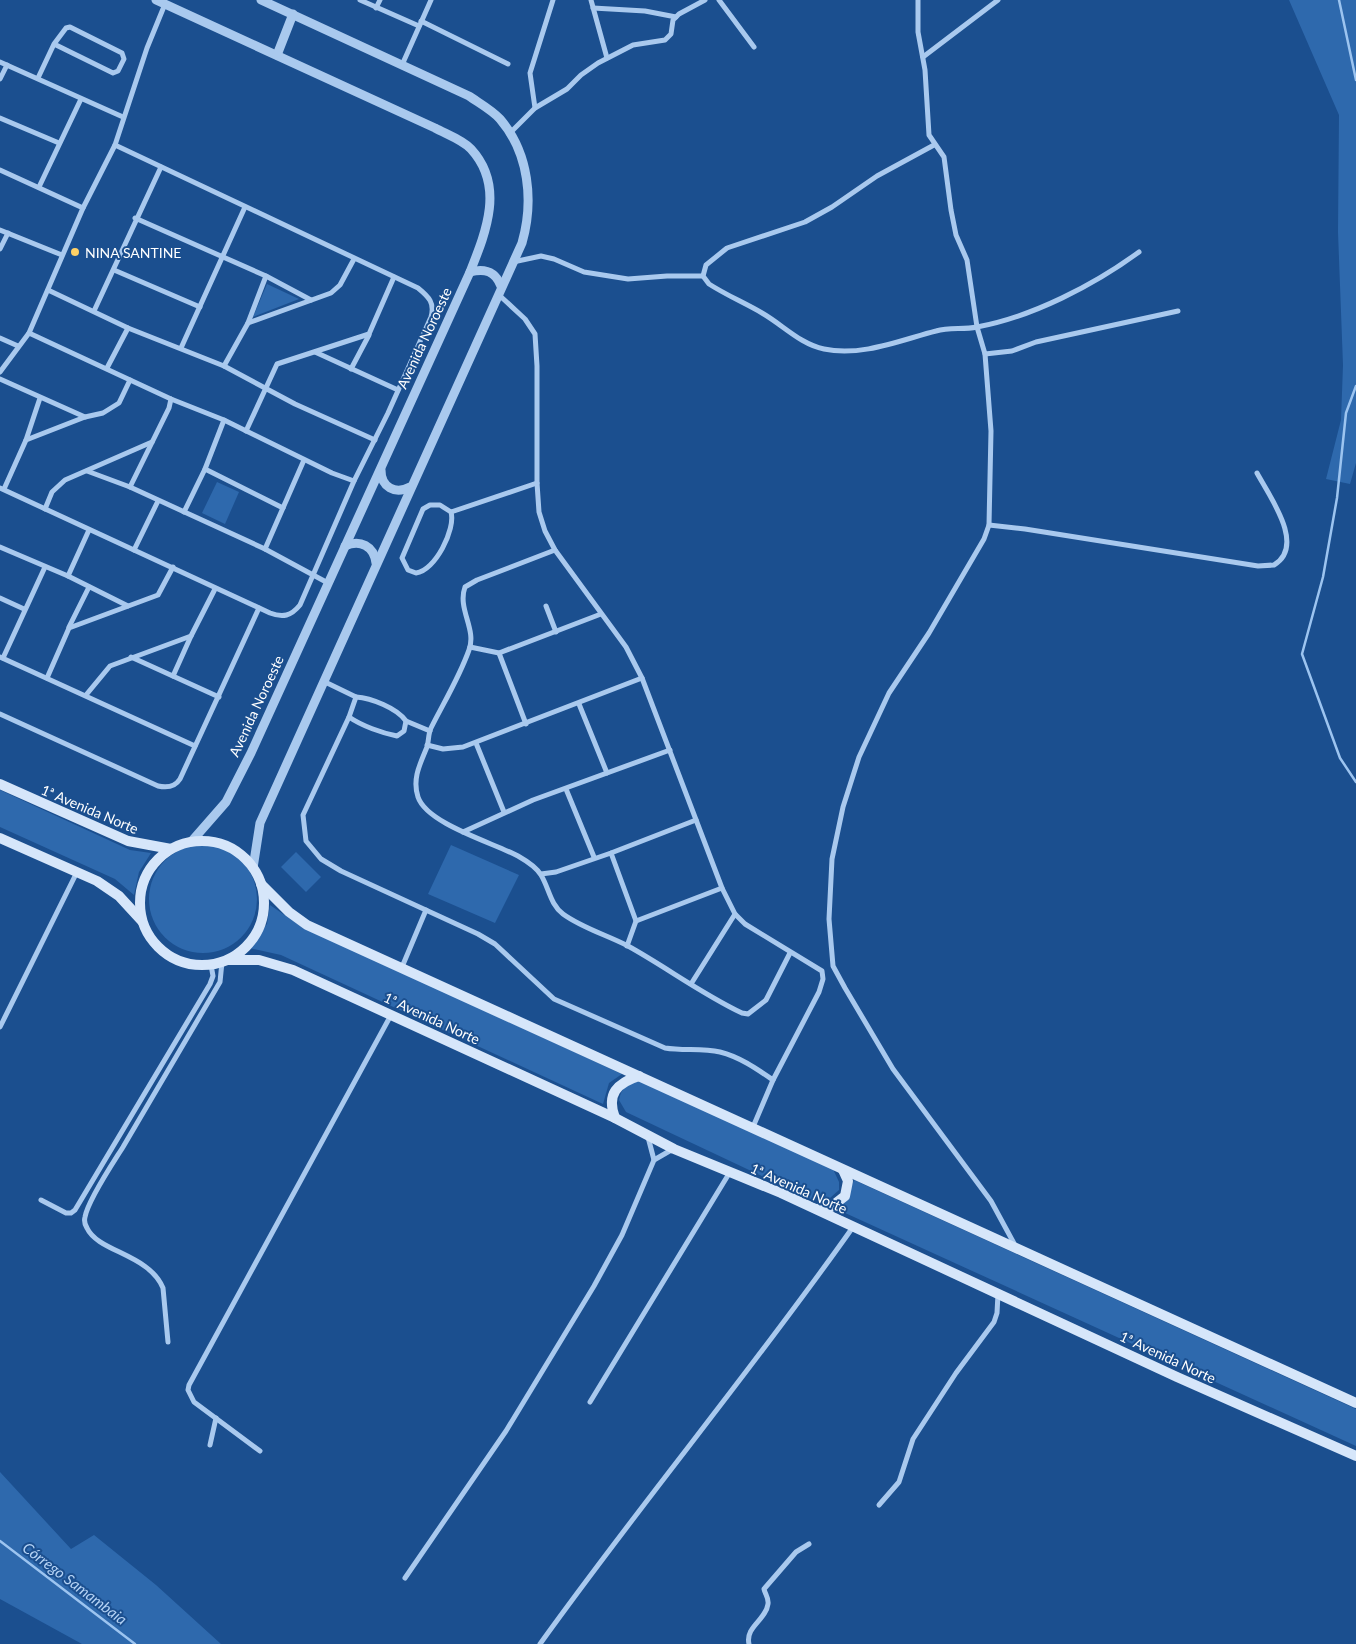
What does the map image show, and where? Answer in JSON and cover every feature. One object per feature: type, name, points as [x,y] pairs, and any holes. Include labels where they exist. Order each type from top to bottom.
[{"type":"main road","name":"1ᵃ Avenida Norte","points":[[0,784],[128,841],[171,849]]},
{"type":"main road","points":[[0,838],[97,881],[119,896],[142,921],[150,937],[162,950],[176,960],[193,965],[211,965],[225,961],[244,950],[255,935],[262,918],[264,901],[261,884],[253,868],[241,855],[225,846],[208,841],[190,842],[171,849],[155,862],[144,880],[140,900],[142,921]]},
{"type":"main road","points":[[261,884],[289,912],[307,925],[1356,1403]]},
{"type":"main road","name":"1ᵃ Avenida Norte","points":[[225,961],[259,960],[284,966],[615,1118],[647,1136],[816,1209],[1186,1381],[1356,1456]]},
{"type":"main road","points":[[615,1118],[611,1102],[615,1091],[624,1081],[639,1076]]},
{"type":"main road","points":[[816,1209],[832,1206],[845,1196],[848,1181],[843,1170]]},
{"type":"street","points":[[253,868],[260,823],[410,487],[476,346],[526,228],[530,198],[520,155],[509,134],[500,119],[469,96],[262,0]]},
{"type":"street","points":[[360,0],[420,24],[508,64]]},
{"type":"street","points":[[376,8],[380,0]]},
{"type":"street","points":[[402,65],[430,0]]},
{"type":"street","points":[[535,108],[530,74],[553,0]]},
{"type":"street","points":[[592,0],[607,58]]},
{"type":"street","points":[[509,134],[535,108],[567,89],[581,75],[607,58],[633,45],[665,40],[671,34],[673,20],[705,0]]},
{"type":"street","points":[[719,0],[754,47]]},
{"type":"street","points":[[918,0],[918,32],[923,57],[929,135],[934,145],[944,157],[956,235],[967,260],[977,327],[985,354],[991,431],[989,525],[984,539],[929,633],[889,692],[859,757],[843,807],[832,859],[829,919],[833,966],[893,1069],[992,1201],[1016,1247]]},
{"type":"street","points":[[923,57],[998,0]]},
{"type":"street","points":[[0,372],[28,333],[83,208],[115,145],[160,2]]},
{"type":"street","name":"Avenida Noroeste","points":[[160,2],[435,128],[470,148],[487,176],[490,199],[490,218],[470,272],[381,470],[226,802],[190,842]]},
{"type":"street","points":[[593,8],[645,11],[676,17]]},
{"type":"street","points":[[277,55],[293,14]]},
{"type":"street","points":[[38,78],[54,44],[63,30],[70,27],[122,53],[124,59],[118,71],[113,73],[54,44]]},
{"type":"street","points":[[0,62],[123,117]]},
{"type":"street","points":[[0,79],[7,65]]},
{"type":"street","points":[[40,188],[59,143],[81,99]]},
{"type":"street","points":[[0,118],[59,143]]},
{"type":"street","points":[[40,398],[26,440],[2,488],[89,530],[173,567],[215,589],[281,616],[294,612],[300,605],[354,481],[375,440],[431,317],[433,306],[426,295],[418,288],[115,145]]},
{"type":"street","points":[[703,276],[706,265],[727,248],[805,222],[832,207],[876,176],[934,145]]},
{"type":"street","points":[[94,311],[161,167]]},
{"type":"street","points":[[0,170],[83,208]]},
{"type":"street","points":[[181,348],[245,207]]},
{"type":"street","points":[[136,218],[266,276],[311,300]]},
{"type":"street","points":[[0,230],[62,255]]},
{"type":"street","points":[[0,249],[8,233]]},
{"type":"street","points":[[703,276],[709,284],[764,314],[801,340],[827,350],[847,351],[875,347],[951,328],[977,327],[1031,310],[1069,294],[1120,266],[1139,252]]},
{"type":"street","points":[[512,262],[541,256],[554,259],[584,272],[613,278],[703,276]]},
{"type":"street","points":[[248,323],[331,293],[340,285],[354,259]]},
{"type":"street","points":[[114,270],[200,307]]},
{"type":"street","points":[[470,272],[488,271],[496,275],[499,290],[525,319],[535,334],[537,366],[537,483],[539,512],[545,531],[555,550],[626,647],[642,678],[722,888],[735,914],[790,953],[822,971]]},
{"type":"street","points":[[224,366],[248,323],[266,276]]},
{"type":"street","points":[[351,369],[394,278]]},
{"type":"street","points":[[48,290],[128,328],[224,366],[266,389],[375,440]]},
{"type":"street","points":[[985,354],[1012,351],[1036,342],[1178,311]]},
{"type":"street","points":[[107,368],[128,328]]},
{"type":"street","points":[[28,333],[107,368],[171,400],[224,420],[304,460],[354,481]]},
{"type":"street","points":[[246,431],[277,364],[369,334]]},
{"type":"street","points":[[0,338],[18,346]]},
{"type":"street","points":[[314,352],[398,390]]},
{"type":"street","points":[[0,379],[85,418]]},
{"type":"street","points":[[26,440],[102,413],[119,403],[130,380]]},
{"type":"street","points":[[130,487],[169,408],[171,400]]},
{"type":"street","points":[[184,512],[205,469],[224,420]]},
{"type":"street","points":[[45,509],[57,485],[152,442]]},
{"type":"street","points":[[265,549],[304,460]]},
{"type":"street","points":[[205,469],[283,508]]},
{"type":"street","points":[[381,470],[383,482],[392,490],[405,490],[410,487]]},
{"type":"street","points":[[87,471],[130,487],[265,549],[312,576],[328,582]]},
{"type":"street","points":[[989,525],[1032,530],[1258,566],[1274,566],[1286,554],[1288,539],[1280,518],[1257,473]]},
{"type":"street","points":[[451,512],[451,527],[434,562],[419,573],[408,570],[402,558],[423,509],[434,504],[451,512],[537,483]]},
{"type":"street","points":[[134,550],[158,501]]},
{"type":"street","points":[[68,576],[89,530]]},
{"type":"street","points":[[345,546],[356,542],[363,544],[372,551],[376,563]]},
{"type":"street","points":[[0,547],[68,576],[128,606]]},
{"type":"street","points":[[555,550],[468,584],[462,598],[470,635],[470,647],[456,681],[430,730],[427,745],[417,769],[416,789],[419,800],[438,818],[463,832],[517,856],[541,874],[554,904],[564,914],[627,946],[733,1008],[748,1014],[766,1000],[790,953]]},
{"type":"street","points":[[45,567],[1,657],[194,746]]},
{"type":"street","points":[[69,628],[158,595],[173,567]]},
{"type":"street","points":[[47,678],[89,587]]},
{"type":"street","points":[[173,676],[215,589]]},
{"type":"street","points":[[0,598],[24,609]]},
{"type":"street","points":[[546,606],[556,632]]},
{"type":"street","points":[[0,714],[163,787],[178,783],[259,608]]},
{"type":"street","points":[[470,647],[498,653],[601,614]]},
{"type":"street","points":[[86,695],[106,669],[132,657],[191,636]]},
{"type":"street","points":[[498,653],[526,724]]},
{"type":"street","points":[[132,657],[219,697]]},
{"type":"street","points":[[427,745],[453,750],[476,743],[642,678]]},
{"type":"street","points":[[323,681],[356,697],[389,709],[406,721],[430,730]]},
{"type":"street","points":[[356,697],[349,717],[303,815],[306,841],[321,859],[342,871],[495,944],[554,999],[665,1048],[684,1051],[707,1051],[732,1056],[773,1080]]},
{"type":"street","points":[[579,704],[607,774]]},
{"type":"street","points":[[349,717],[355,721],[397,736],[404,730],[406,721]]},
{"type":"street","points":[[476,743],[504,812]]},
{"type":"street","points":[[463,832],[504,812],[670,750]]},
{"type":"street","points":[[566,789],[594,857]]},
{"type":"street","points":[[541,874],[556,872],[594,857],[611,853],[696,820]]},
{"type":"street","points":[[611,853],[636,921],[627,946]]},
{"type":"street","points":[[0,1027],[77,872]]},
{"type":"street","points":[[636,921],[722,888]]},
{"type":"street","points":[[402,967],[426,910]]},
{"type":"street","points":[[691,984],[735,914]]},
{"type":"street","points":[[168,1342],[163,1288],[160,1281],[150,1270],[122,1252],[97,1240],[86,1227],[85,1216],[102,1182],[220,982],[225,961]]},
{"type":"street","points":[[41,1200],[66,1213],[76,1210],[210,984],[213,976],[211,965]]},
{"type":"street","points":[[822,971],[833,966]]},
{"type":"street","points":[[753,1127],[773,1080],[819,992],[823,979],[822,971]]},
{"type":"street","points":[[260,1451],[190,1397],[188,1390],[192,1376],[391,1014]]},
{"type":"street","points":[[647,1136],[654,1160]]},
{"type":"street","points":[[405,1578],[506,1431],[594,1286],[622,1236],[654,1160],[674,1148]]},
{"type":"street","points":[[590,1402],[730,1172]]},
{"type":"street","points":[[540,1644],[581,1586],[806,1294],[853,1227]]},
{"type":"street","points":[[878,1505],[898,1482],[913,1439],[956,1373],[994,1322],[997,1313],[998,1292]]},
{"type":"street","points":[[210,1445],[216,1418]]},
{"type":"street","points":[[749,1644],[750,1631],[768,1607],[769,1602],[764,1589],[796,1552],[809,1544]]},
{"type":"shaded area","points":[[1289,0],[1356,0],[1356,463],[1350,484],[1326,479],[1341,420],[1343,365],[1338,232],[1339,115]]},
{"type":"shaded area","points":[[267,284],[299,299],[253,317]]},
{"type":"shaded area","points":[[217,482],[239,492],[225,524],[202,513]]},
{"type":"shaded area","points":[[0,790],[130,850],[151,853],[139,872],[134,895],[115,879],[0,827]]},
{"type":"shaded area","points":[[203,845],[224,849],[241,861],[253,878],[257,899],[253,920],[241,937],[224,949],[203,953],[182,949],[165,937],[153,920],[149,899],[153,878],[165,861],[182,849]]},
{"type":"shaded area","points":[[451,845],[519,875],[495,923],[428,894]]},
{"type":"shaded area","points":[[296,852],[321,877],[306,892],[281,867]]},
{"type":"shaded area","points":[[270,905],[299,925],[622,1074],[609,1083],[603,1104],[281,955],[249,948],[267,924]]},
{"type":"shaded area","points":[[641,1081],[833,1169],[839,1182],[839,1190],[830,1198],[813,1200],[626,1112],[619,1100],[622,1091],[629,1084]]},
{"type":"shaded area","points":[[854,1180],[1356,1409],[1356,1446],[832,1207],[849,1193]]},
{"type":"shaded area","points":[[0,1472],[71,1549],[94,1535],[156,1585],[221,1644],[82,1644],[0,1599]]},
{"type":"waterway","points":[[1339,0],[1356,80]]},
{"type":"waterway","points":[[1356,386],[1346,413],[1337,498],[1323,577],[1302,654],[1340,758],[1356,782]]},
{"type":"waterway","name":"Córrego Samambaia","points":[[0,1541],[135,1644]]},
{"type":"place","name":"NINA SANTINE","points":[[75,252]]}]
